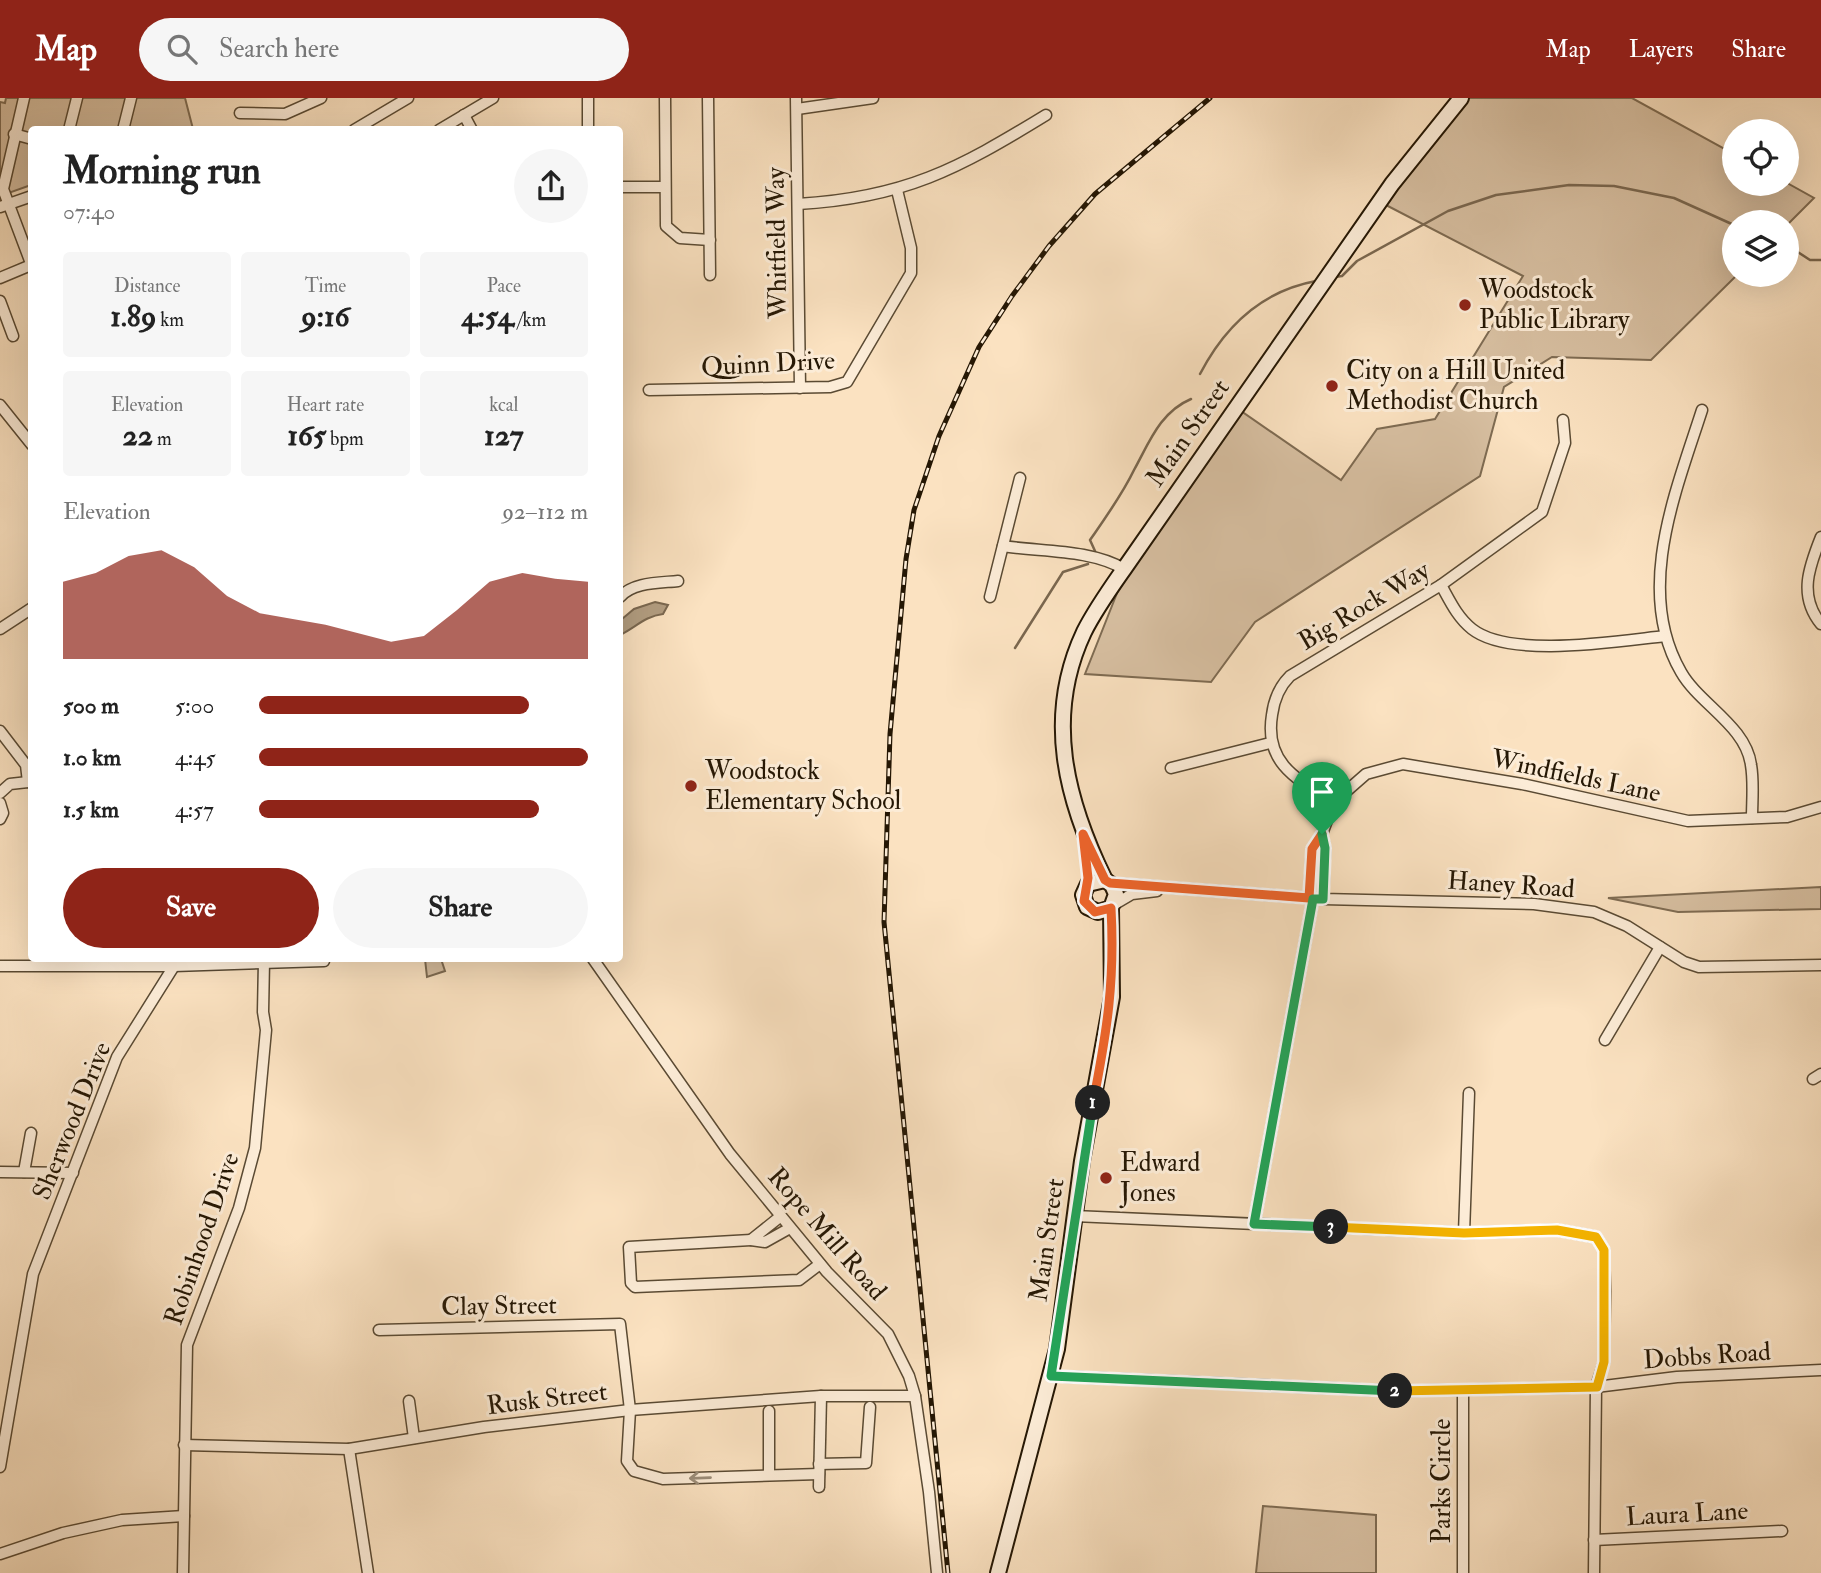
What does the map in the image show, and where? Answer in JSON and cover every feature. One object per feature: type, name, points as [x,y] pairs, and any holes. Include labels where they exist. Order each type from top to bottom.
[{"type":"main road","name":"Main Street","points":[[1112,963],[1101,920],[1083,898],[1088,866],[1083,834],[1064,765],[1064,696],[1072,662],[1084,632],[1124,569],[1392,184],[1461,98]]},
{"type":"main road","name":"Main Street","points":[[998,1573],[1051,1376],[1074,1216],[1108,1023],[1113,906],[1116,894],[1083,834]]},
{"type":"main road","points":[[1086,886],[1095,880],[1107,881]]},
{"type":"main road","points":[[1090,909],[1101,912],[1113,906]]},
{"type":"street","points":[[24,98],[3,179],[3,206],[28,248]]},
{"type":"street","points":[[70,126],[77,98]]},
{"type":"street","points":[[124,126],[131,98]]},
{"type":"street","points":[[240,113],[285,114],[320,98]]},
{"type":"street","points":[[446,126],[493,98]]},
{"type":"street","points":[[587,98],[588,126]]},
{"type":"street","points":[[665,98],[665,220],[669,231],[688,239],[710,240]]},
{"type":"street","points":[[708,98],[710,275]]},
{"type":"street","points":[[797,103],[873,98]]},
{"type":"street","points":[[360,126],[404,99]]},
{"type":"street","name":"Whitfield Way","points":[[797,103],[800,388]]},
{"type":"street","points":[[464,115],[470,126]]},
{"type":"street","points":[[798,204],[831,202],[897,190],[974,160],[1046,115]]},
{"type":"street","points":[[14,134],[28,138]]},
{"type":"street","points":[[623,187],[665,187]]},
{"type":"street","name":"Quinn Drive","points":[[649,390],[830,387],[848,382],[908,281],[912,257],[897,190]]},
{"type":"street","points":[[3,206],[28,197]]},
{"type":"street","points":[[0,278],[28,266]]},
{"type":"street","points":[[0,301],[13,336]]},
{"type":"street","points":[[0,405],[28,440]]},
{"type":"street","points":[[1702,410],[1667,521],[1660,561],[1665,636],[1682,675],[1746,747],[1751,764],[1752,818]]},
{"type":"street","name":"Big Rock Way","points":[[1270,743],[1274,702],[1290,676],[1441,585],[1542,512],[1565,443],[1563,420]]},
{"type":"street","points":[[990,597],[1020,478]]},
{"type":"street","points":[[1821,537],[1807,571],[1808,597],[1821,624]]},
{"type":"street","points":[[1003,546],[1093,558],[1112,562],[1124,569]]},
{"type":"street","points":[[623,593],[649,583],[678,581]]},
{"type":"street","points":[[1441,585],[1455,613],[1473,630],[1494,640],[1523,644],[1581,645],[1665,636]]},
{"type":"street","points":[[0,629],[28,611]]},
{"type":"street","points":[[0,731],[26,765],[28,774]]},
{"type":"street","points":[[1171,768],[1270,743],[1280,762],[1295,778],[1335,802],[1322,834],[1325,848],[1254,1224]]},
{"type":"street","name":"Windfields Lane","points":[[1335,802],[1366,774],[1403,764],[1522,784],[1688,821],[1787,817],[1821,807]]},
{"type":"street","points":[[0,793],[10,784],[28,782]]},
{"type":"street","points":[[0,803],[3,813],[0,819]]},
{"type":"street","name":"Haney Road","points":[[1107,881],[1315,899],[1534,904],[1582,910],[1627,926],[1699,967],[1821,965]]},
{"type":"street","name":"Haney Road","points":[[1113,906],[1132,894],[1185,889]]},
{"type":"street","points":[[1605,1040],[1660,947]]},
{"type":"street","points":[[0,966],[174,966],[246,962]]},
{"type":"street","name":"Robinhood Drive","points":[[183,1573],[187,1345],[239,1208],[256,1148],[266,1030],[263,1012],[264,962]]},
{"type":"street","name":"Rope Mill Road","points":[[595,962],[730,1154],[820,1264],[888,1334],[909,1376],[915,1396],[937,1573]]},
{"type":"street","name":"Sherwood Drive","points":[[0,1467],[33,1274],[117,1057],[174,966]]},
{"type":"street","points":[[1464,1233],[1469,1093]]},
{"type":"street","points":[[24,1172],[31,1133]]},
{"type":"street","points":[[0,1172],[73,1173]]},
{"type":"street","points":[[751,1240],[781,1216]]},
{"type":"street","points":[[1074,1216],[1464,1233],[1557,1230],[1596,1237],[1604,1250],[1604,1362],[1597,1387],[1594,1573]]},
{"type":"street","points":[[790,1228],[765,1242],[751,1240],[629,1247],[631,1283],[635,1287],[799,1280],[820,1264]]},
{"type":"street","name":"Clay Street","points":[[379,1330],[620,1324],[629,1410]]},
{"type":"street","name":"Dobbs Road","points":[[1051,1376],[1364,1390],[1463,1390],[1597,1387],[1677,1377],[1821,1370]]},
{"type":"street","name":"Parks Circle","points":[[1462,1573],[1463,1390]]},
{"type":"street","points":[[819,1487],[821,1396]]},
{"type":"street","name":"Rusk Street","points":[[184,1445],[349,1449],[484,1427],[629,1410],[821,1396],[915,1396]]},
{"type":"street","points":[[409,1401],[414,1438]]},
{"type":"street","points":[[629,1410],[628,1461],[634,1471],[663,1479],[769,1475],[866,1464],[870,1407]]},
{"type":"street","points":[[769,1411],[769,1475]]},
{"type":"street","points":[[349,1449],[368,1573]]},
{"type":"street","points":[[0,1554],[63,1533],[122,1520],[184,1516]]},
{"type":"street","name":"Laura Lane","points":[[1594,1540],[1782,1531]]},
{"type":"shaded area","points":[[6,98],[185,98],[192,126],[28,126],[28,186],[0,196],[0,102],[5,103]]},
{"type":"shaded area","points":[[1453,98],[1632,98],[1722,147],[1722,196],[1799,196],[1799,190],[1814,198],[1799,213],[1799,210],[1722,210],[1722,287],[1725,287],[1651,360],[1552,357],[1504,387],[1480,476],[1255,622],[1211,682],[1085,674],[1125,573],[1238,409],[1341,480],[1377,429],[1435,419],[1523,276],[1384,204]]},
{"type":"shaded area","points":[[655,602],[668,605],[663,614],[647,619],[623,633],[623,618],[634,609]]},
{"type":"shaded area","points":[[1821,887],[1821,909],[1678,912],[1608,898]]},
{"type":"shaded area","points":[[425,962],[442,962],[445,971],[427,977]]},
{"type":"shaded area","points":[[1263,1506],[1376,1515],[1376,1573],[1256,1573]]},
{"type":"waterway","points":[[1335,277],[1342,276],[1357,261],[1448,211],[1496,195],[1569,185],[1614,186],[1674,198],[1722,220]]},
{"type":"waterway","points":[[1799,253],[1810,260],[1821,260]]},
{"type":"waterway","points":[[1200,374],[1221,341],[1247,313],[1279,293],[1316,281]]},
{"type":"waterway","points":[[1095,551],[1090,540],[1119,497],[1156,429],[1171,412],[1191,399]]},
{"type":"waterway","points":[[1015,648],[1063,572],[1088,564]]},
{"type":"railway","points":[[948,1573],[884,922],[890,734],[906,559],[914,510],[939,436],[979,347],[1012,296],[1049,246],[1095,194],[1210,98]]},
{"type":"place","name":"Woodstock Public Library","points":[[1465,305]]},
{"type":"place","name":"City on a Hill United Methodist Church","points":[[1332,386]]},
{"type":"place","name":"Woodstock Elementary School","points":[[691,786]]},
{"type":"place","name":"Edward Jones","points":[[1106,1178]]},
{"type":"route","points":[[1083,834],[1105,880],[1110,883],[1309,898],[1312,849],[1322,834],[1325,848],[1323,899],[1313,899],[1254,1224],[1464,1233],[1557,1230],[1596,1237],[1604,1250],[1605,1291],[1604,1362],[1597,1387],[1396,1391],[1051,1376],[1082,1161],[1112,997],[1111,908],[1095,912],[1087,907],[1084,901],[1088,866],[1083,834]]}]
